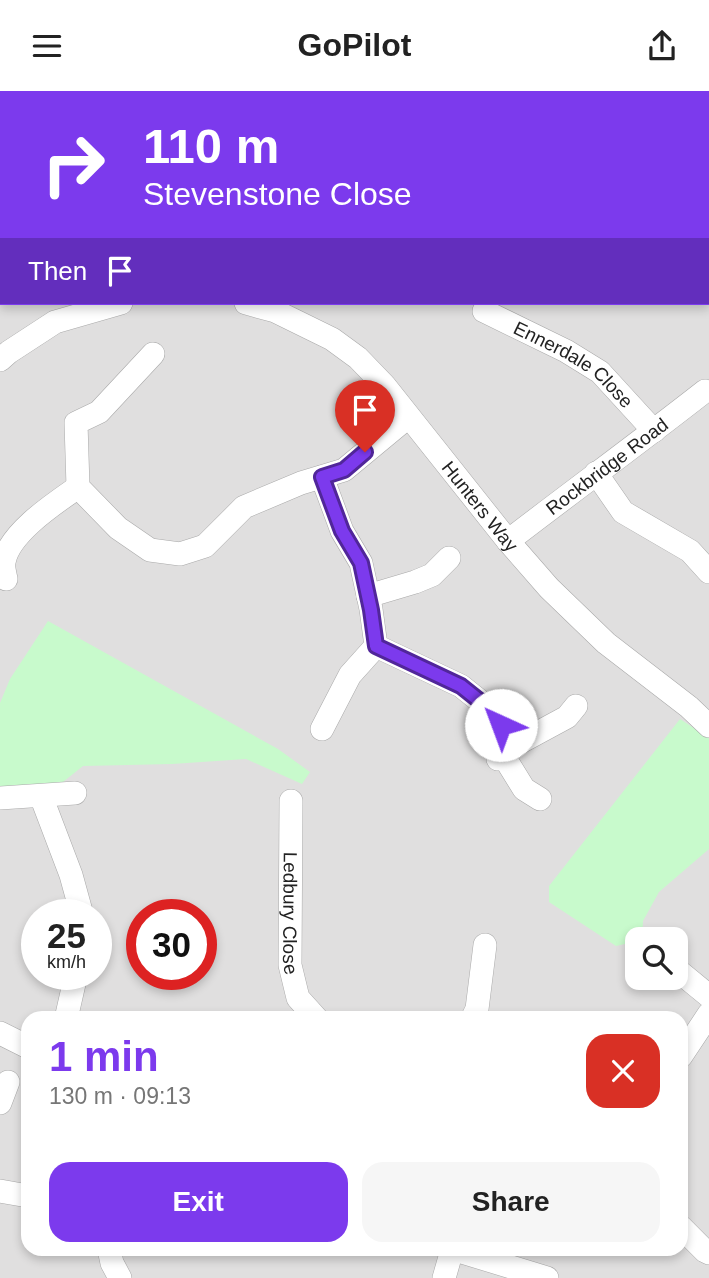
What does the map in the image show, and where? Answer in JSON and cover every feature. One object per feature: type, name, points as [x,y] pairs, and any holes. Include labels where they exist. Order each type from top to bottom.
[{"type":"street","points":[[0,361],[9,352],[55,322],[114,305]]},
{"type":"street","name":"Hunters Way","points":[[253,305],[275,311],[331,339],[358,358],[549,588],[606,643],[689,707],[709,726]]},
{"type":"street","name":"Ennerdale Close","points":[[484,311],[566,351],[600,372],[654,431]]},
{"type":"street","points":[[153,354],[99,412],[76,423],[78,487],[118,527],[150,549],[180,554],[205,546],[244,507],[301,483],[344,470],[408,417]]},
{"type":"street","name":"Rockbridge Road","points":[[508,541],[705,391]]},
{"type":"street","points":[[596,473],[623,512],[690,551],[709,572]]},
{"type":"street","points":[[322,477],[342,531],[361,563],[376,646]]},
{"type":"street","points":[[6,579],[4,564],[9,549],[35,518],[78,487]]},
{"type":"street","points":[[368,596],[432,575],[449,558]]},
{"type":"street","points":[[322,729],[350,675],[376,646]]},
{"type":"street","points":[[376,646],[461,686],[486,706],[514,748],[524,789],[540,799]]},
{"type":"street","points":[[514,748],[567,717],[576,706]]},
{"type":"street","points":[[0,799],[75,793]]},
{"type":"street","points":[[41,796],[78,899]]},
{"type":"street","name":"Ledbury Close","points":[[291,801],[290,965],[298,998],[310,1011]]},
{"type":"street","points":[[476,1011],[485,945]]},
{"type":"street","points":[[688,979],[709,996]]},
{"type":"street","points":[[68,1011],[73,990]]},
{"type":"street","points":[[688,1046],[709,1014]]},
{"type":"street","points":[[0,1033],[21,1044]]},
{"type":"street","points":[[0,1191],[21,1195]]},
{"type":"street","points":[[688,1234],[709,1253]]},
{"type":"street","points":[[110,1256],[120,1278]]},
{"type":"street","points":[[444,1278],[450,1256]]},
{"type":"street","points":[[472,1256],[547,1278]]},
{"type":"shaded area","points":[[0,305],[709,305],[709,1278],[0,1278]]},
{"type":"green space","points":[[48,621],[278,749],[310,772],[302,784],[246,759],[83,766],[53,790],[0,792],[0,703],[10,679]]},
{"type":"green space","points":[[680,719],[709,738],[709,849],[659,892],[643,921],[643,927],[625,927],[625,944],[616,946],[549,902],[549,886]]},
{"type":"route","points":[[365,452],[344,470],[322,477],[342,531],[361,563],[376,646],[461,686],[486,706],[501,725]]}]
